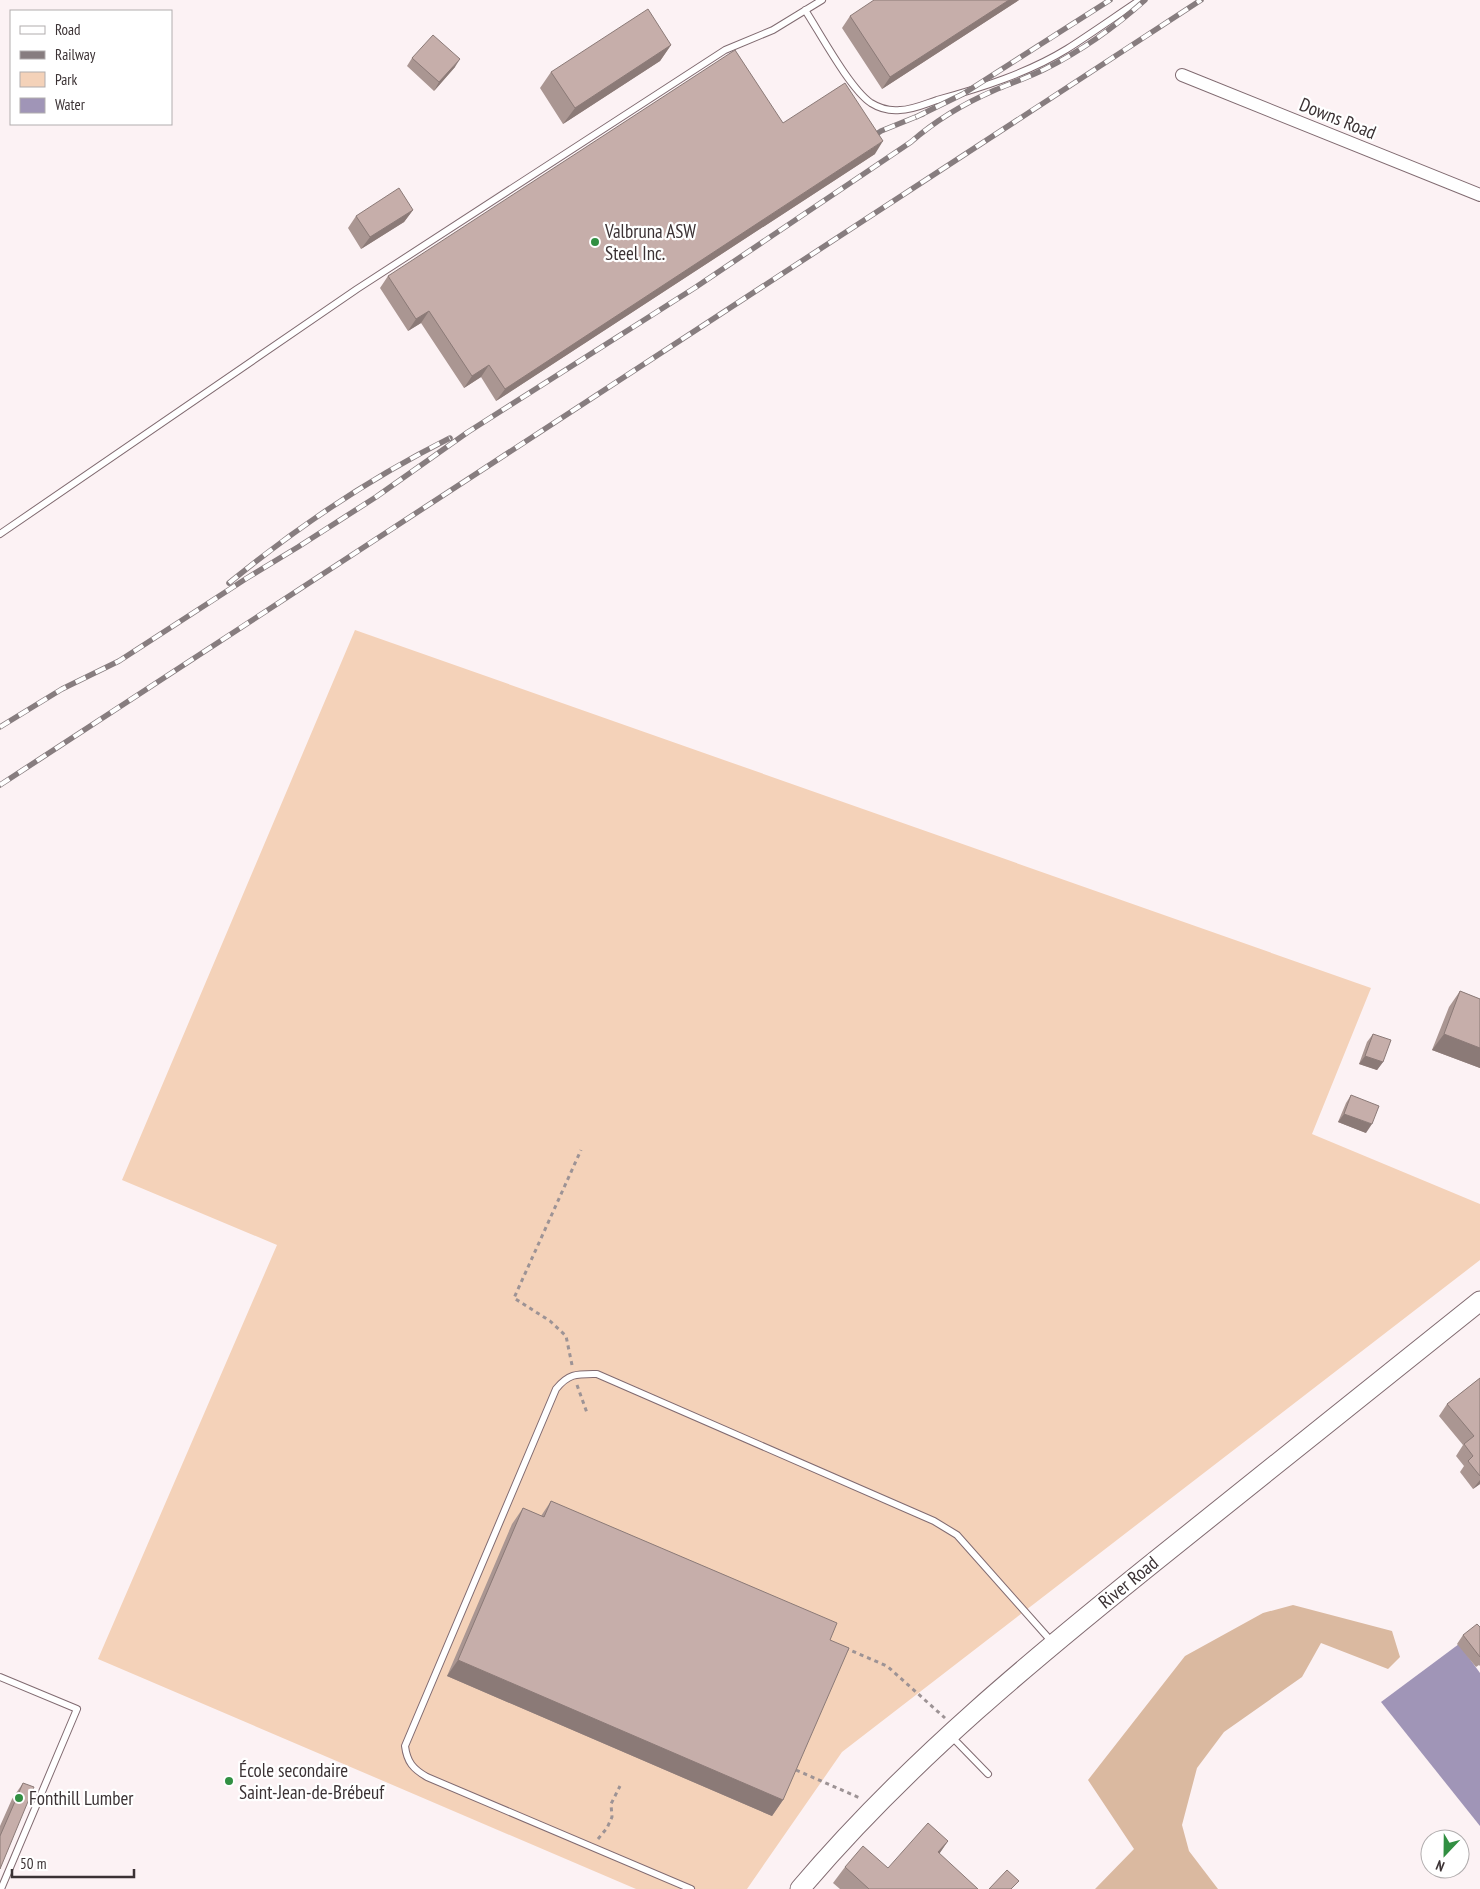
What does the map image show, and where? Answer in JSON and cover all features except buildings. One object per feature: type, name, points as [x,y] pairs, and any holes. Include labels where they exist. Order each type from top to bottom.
[{"type":"street","name":"Downs Road","points":[[1182,75],[1480,195]]},
{"type":"street","name":"River Road","points":[[800,1889],[875,1805],[1053,1642],[1480,1301]]},
{"type":"lane","points":[[0,534],[357,289],[725,50],[773,30],[822,0]]},
{"type":"lane","points":[[806,10],[842,68],[862,95],[880,107],[902,110],[955,95],[1028,68],[1066,49],[1140,0]]},
{"type":"lane","points":[[691,1889],[427,1777],[414,1769],[406,1758],[405,1746],[556,1389],[565,1378],[574,1374],[597,1374],[934,1521],[957,1535],[1053,1642]]},
{"type":"lane","points":[[0,1677],[77,1709],[1,1889]]},
{"type":"lane","points":[[953,1732],[988,1774]]},
{"type":"path","points":[[580,1150],[514,1298],[550,1321],[566,1336],[574,1374],[586,1413]]},
{"type":"path","points":[[842,1647],[887,1666],[953,1732]]},
{"type":"path","points":[[796,1770],[875,1805]]},
{"type":"path","points":[[592,1847],[607,1828],[612,1817],[612,1804],[620,1786]]},
{"type":"green space","points":[[355,630],[1371,988],[1312,1134],[1480,1204],[1480,1260],[842,1752],[747,1889],[636,1889],[98,1659],[277,1245],[122,1180]]},
{"type":"shaded area","points":[[1293,1605],[1392,1631],[1400,1657],[1388,1669],[1321,1643],[1302,1677],[1224,1732],[1197,1768],[1182,1825],[1189,1851],[1218,1889],[1095,1889],[1134,1849],[1088,1780],[1185,1656],[1263,1613]]},
{"type":"water","points":[[1459,1644],[1480,1673],[1480,1826],[1381,1702]]},
{"type":"railway","points":[[916,117],[963,94],[1110,0]]},
{"type":"railway","points":[[0,727],[62,689],[119,661],[376,497],[468,432],[696,287],[911,142],[930,126],[962,106],[1039,72],[1072,54],[1110,29],[1145,0]]},
{"type":"railway","points":[[0,785],[1201,0]]},
{"type":"railway","points":[[866,141],[881,131],[923,114]]},
{"type":"railway","points":[[229,583],[335,504],[392,469],[450,438]]},
{"type":"place","name":"Valbruna ASW Steel Inc.","points":[[595,242]]},
{"type":"place","name":"École secondaire Saint-Jean-de-Brébeuf","points":[[229,1781]]},
{"type":"place","name":"Fonthill Lumber","points":[[19,1798]]}]
